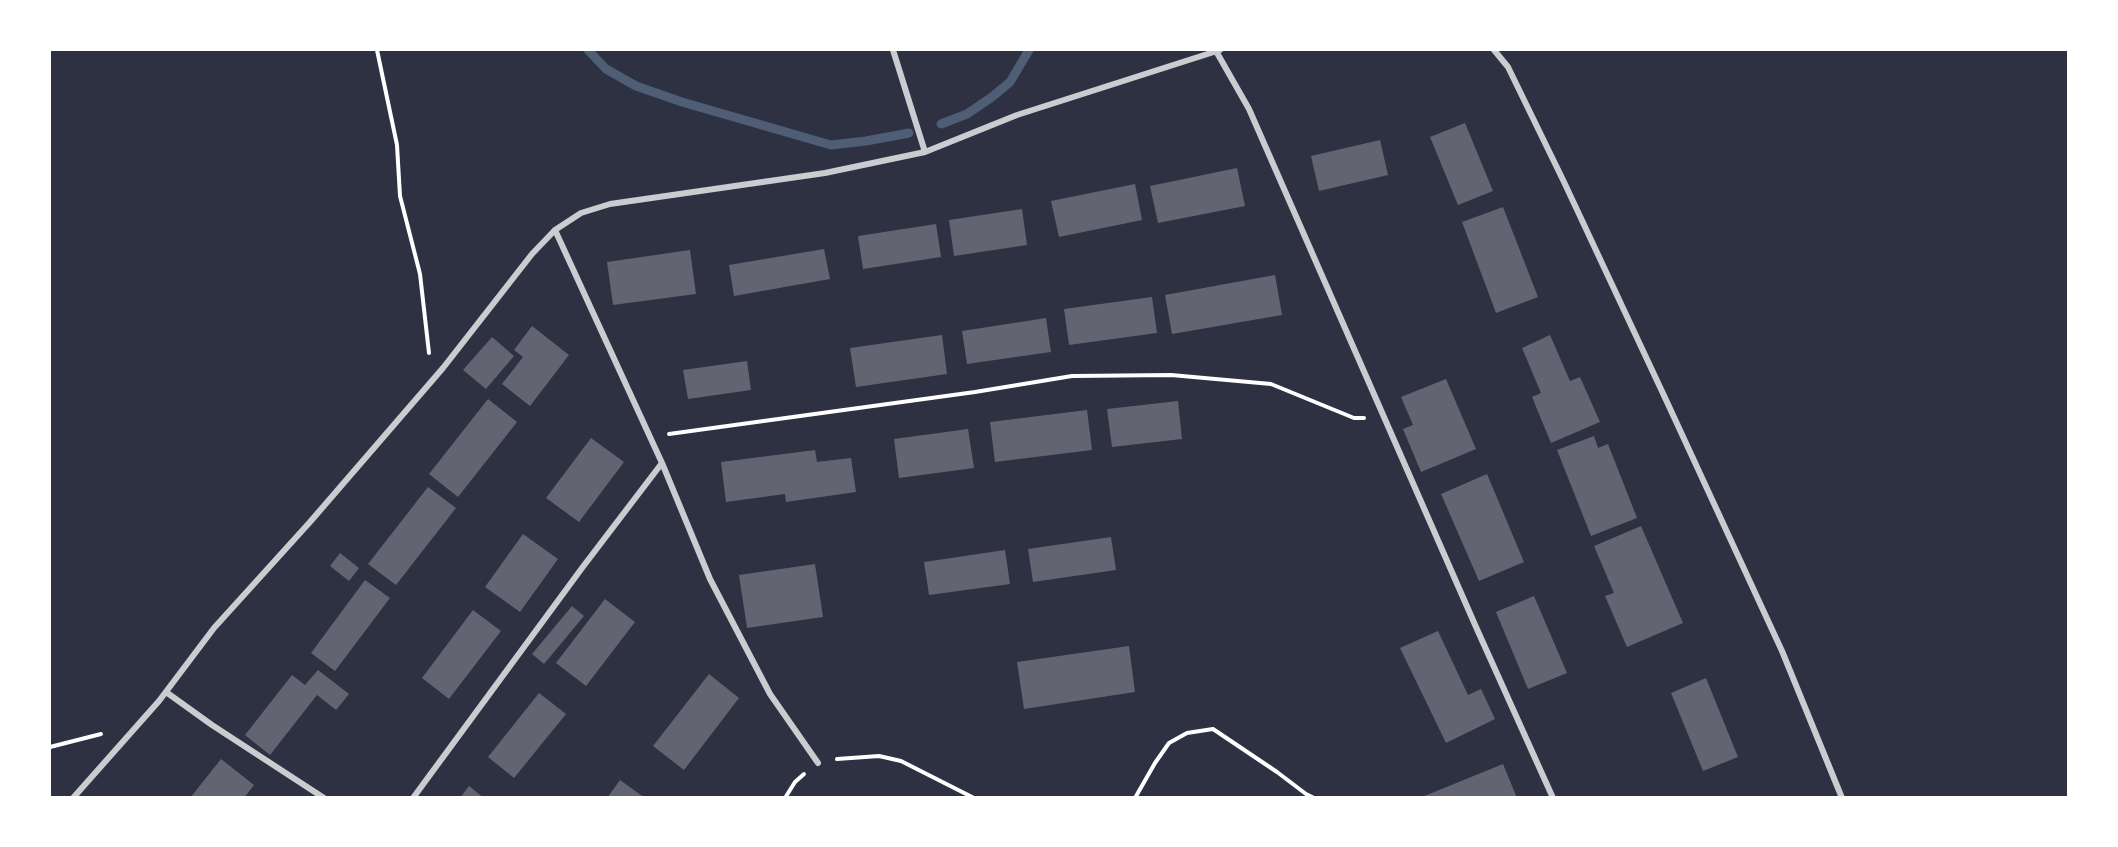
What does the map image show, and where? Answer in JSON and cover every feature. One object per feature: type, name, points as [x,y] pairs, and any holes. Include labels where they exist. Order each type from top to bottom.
[{"type":"street","points":[[893,50],[925,152]]},
{"type":"street","points":[[73,798],[166,692],[214,628],[310,522],[443,368],[532,254],[555,230],[581,213],[610,204],[825,172],[925,152],[1017,115],[1218,50],[1249,109],[1553,798]]},
{"type":"street","points":[[1494,50],[1508,68],[1554,161],[1667,402],[1782,651],[1842,798]]},
{"type":"street","points":[[555,230],[662,463],[710,579],[770,694],[818,763]]},
{"type":"street","points":[[413,798],[574,577],[662,463]]},
{"type":"street","points":[[166,692],[324,798]]},
{"type":"path","points":[[376,50],[397,145],[400,196],[420,274],[430,364],[443,368]]},
{"type":"path","points":[[650,436],[975,392],[1072,376],[1171,375],[1271,384],[1354,418],[1384,417]]},
{"type":"path","points":[[1135,798],[1169,743],[1187,733],[1213,729],[1314,798]]},
{"type":"path","points":[[50,747],[96,737],[106,732]]},
{"type":"path","points":[[785,798],[795,782],[818,763],[853,757],[879,756],[902,761],[974,798]]},
{"type":"building","points":[[1465,123],[1493,191],[1458,205],[1430,137]]},
{"type":"building","points":[[1380,140],[1388,175],[1319,191],[1311,156]]},
{"type":"building","points":[[1237,168],[1245,206],[1158,223],[1150,186]]},
{"type":"building","points":[[1135,184],[1142,220],[1059,237],[1051,201]]},
{"type":"building","points":[[1503,207],[1538,297],[1496,313],[1462,222]]},
{"type":"building","points":[[1022,209],[1027,245],[954,256],[949,220]]},
{"type":"building","points":[[936,224],[941,257],[863,269],[858,236]]},
{"type":"building","points":[[824,249],[830,279],[734,296],[729,265]]},
{"type":"building","points":[[690,250],[696,294],[613,305],[607,262]]},
{"type":"building","points":[[1275,275],[1282,315],[1172,334],[1165,295]]},
{"type":"building","points":[[1152,297],[1157,333],[1069,345],[1064,309]]},
{"type":"building","points":[[1046,318],[1051,352],[967,364],[962,331]]},
{"type":"building","points":[[532,326],[569,355],[530,406],[502,384],[523,357],[514,350]]},
{"type":"building","points":[[942,335],[947,374],[856,387],[850,348]]},
{"type":"building","points":[[1550,335],[1570,381],[1580,377],[1600,422],[1551,443],[1532,397],[1541,393],[1522,348]]},
{"type":"building","points":[[492,337],[514,356],[486,389],[463,370]]},
{"type":"building","points":[[747,361],[751,390],[688,399],[683,370]]},
{"type":"building","points":[[1446,379],[1476,449],[1421,472],[1403,429],[1413,425],[1401,397]]},
{"type":"building","points":[[488,399],[517,422],[458,497],[429,474]]},
{"type":"building","points":[[1178,401],[1182,439],[1112,447],[1107,409]]},
{"type":"building","points":[[1087,410],[1092,450],[995,462],[990,422]]},
{"type":"building","points":[[968,429],[974,468],[899,478],[894,439]]},
{"type":"building","points":[[1594,436],[1598,448],[1608,444],[1637,518],[1591,536],[1557,450]]},
{"type":"building","points":[[591,438],[624,462],[579,522],[546,498]]},
{"type":"building","points":[[815,450],[817,462],[851,458],[856,492],[786,502],[785,494],[726,502],[721,462]]},
{"type":"building","points":[[1487,474],[1524,562],[1479,581],[1441,494]]},
{"type":"building","points":[[428,487],[456,508],[396,585],[368,564]]},
{"type":"building","points":[[1641,526],[1683,623],[1627,647],[1605,596],[1614,593],[1594,546]]},
{"type":"building","points":[[523,534],[558,559],[520,612],[485,587]]},
{"type":"building","points":[[1111,537],[1116,570],[1033,582],[1028,549]]},
{"type":"building","points":[[1005,550],[1010,584],[929,595],[924,562]]},
{"type":"building","points":[[340,553],[359,568],[349,581],[330,566]]},
{"type":"building","points":[[815,564],[823,617],[747,628],[739,575]]},
{"type":"building","points":[[365,580],[390,598],[335,671],[311,653]]},
{"type":"building","points":[[1534,596],[1567,673],[1528,689],[1496,612]]},
{"type":"building","points":[[605,599],[635,622],[586,686],[556,663]]},
{"type":"building","points":[[572,606],[584,616],[544,664],[532,654]]},
{"type":"building","points":[[473,610],[501,631],[449,699],[422,678]]},
{"type":"building","points":[[1438,631],[1468,695],[1481,689],[1495,719],[1446,743],[1400,648]]},
{"type":"building","points":[[1129,646],[1135,692],[1024,709],[1017,662]]},
{"type":"building","points":[[318,670],[349,694],[336,710],[317,695],[270,755],[245,735],[292,675],[305,685]]},
{"type":"building","points":[[709,674],[739,698],[684,770],[653,746]]},
{"type":"building","points":[[1706,678],[1738,757],[1703,771],[1671,693]]},
{"type":"building","points":[[539,693],[566,714],[514,778],[488,757]]},
{"type":"building","points":[[221,759],[254,785],[244,798],[190,798]]},
{"type":"building","points":[[1503,764],[1517,798],[1422,798],[1422,797]]},
{"type":"building","points":[[620,780],[645,798],[607,798]]},
{"type":"building","points":[[469,786],[484,798],[460,798]]},
{"type":"waterway","points":[[588,50],[606,69],[636,86],[682,102],[831,145],[909,133]]},
{"type":"waterway","points":[[941,124],[967,114],[1010,82],[1029,50]]}]
